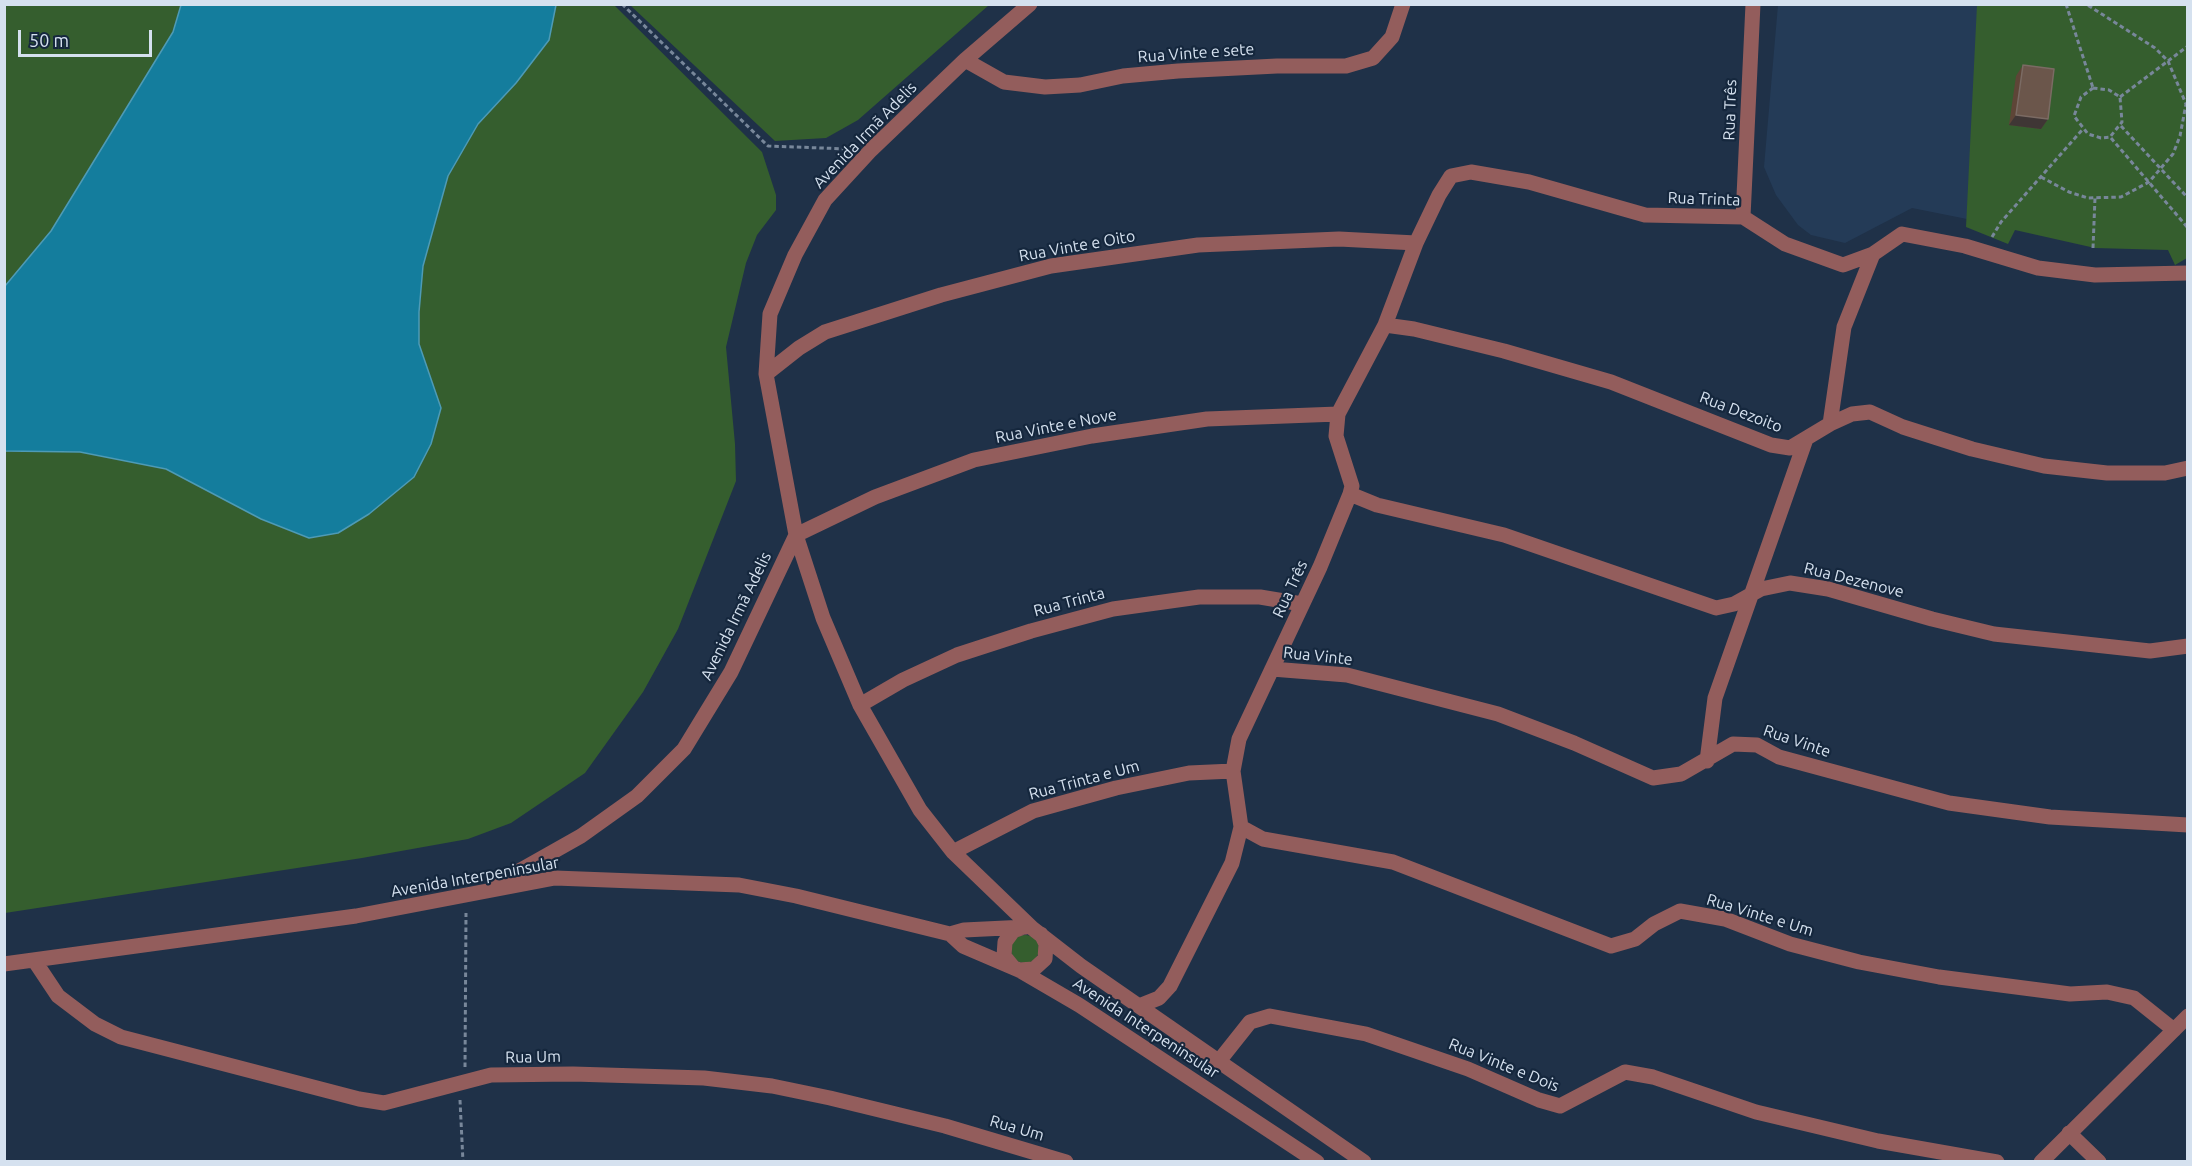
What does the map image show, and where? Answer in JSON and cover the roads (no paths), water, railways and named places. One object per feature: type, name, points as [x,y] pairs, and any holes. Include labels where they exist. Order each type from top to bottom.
[{"type":"street","name":"Avenida Irmã Adelis","points":[[1030,4],[965,60],[871,150],[825,200],[795,255],[770,314],[766,374],[796,535],[823,618],[860,705],[920,810],[953,852],[1032,929]]},
{"type":"street","name":"Rua Vinte e sete","points":[[965,60],[1004,82],[1045,87],[1080,86],[1123,76],[1178,71],[1277,66],[1346,66],[1373,58],[1392,37],[1403,4]]},
{"type":"street","name":"Rua Três","points":[[1743,217],[1753,4]]},
{"type":"street","name":"Rua Trinta","points":[[1451,176],[1471,172],[1529,182],[1645,215],[1743,217],[1785,244],[1843,265],[1873,254],[1902,234],[1965,246],[2038,268],[2095,276],[2187,273]]},
{"type":"street","name":"Rua Três","points":[[1139,1006],[1159,998],[1170,986],[1232,863],[1241,827],[1233,771],[1239,739],[1347,508],[1352,486],[1336,436],[1338,414],[1385,325],[1416,243],[1439,195],[1451,176]]},
{"type":"street","name":"Rua Vinte e Oito","points":[[766,374],[799,348],[825,332],[941,295],[1051,266],[1198,245],[1339,239],[1416,243]]},
{"type":"street","points":[[1830,424],[1844,327],[1873,254]]},
{"type":"street","name":"Rua Dezoito","points":[[1385,325],[1414,329],[1504,351],[1611,382],[1771,445],[1790,448],[1830,424],[1852,414],[1870,412],[1903,427],[1962,446],[2044,466],[2107,473],[2165,472],[2187,468]]},
{"type":"street","name":"Rua Vinte e Nove","points":[[796,535],[875,497],[974,460],[1092,435],[1207,419],[1338,414]]},
{"type":"street","points":[[1707,760],[1715,698],[1806,439]]},
{"type":"street","name":"Rua Dezenove","points":[[1350,494],[1377,505],[1504,535],[1716,608],[1734,604],[1761,589],[1790,583],[1828,589],[1994,634],[2150,651],[2187,646]]},
{"type":"street","name":"Avenida Irmã Adelis","points":[[486,890],[581,836],[637,796],[684,749],[732,672],[796,535]]},
{"type":"street","name":"Rua Trinta","points":[[860,705],[903,680],[957,655],[1030,631],[1113,609],[1199,597],[1260,597],[1302,604]]},
{"type":"street","name":"Rua Vinte","points":[[1272,669],[1347,675],[1498,714],[1574,742],[1653,778],[1681,774],[1733,744],[1757,745],[1779,757],[1949,803],[2050,817],[2187,825]]},
{"type":"street","name":"Rua Trinta e Um","points":[[953,852],[1033,811],[1116,788],[1189,774],[1233,771]]},
{"type":"street","name":"Rua Vinte e Um","points":[[1241,827],[1263,839],[1393,862],[1611,946],[1635,939],[1654,924],[1680,911],[1725,919],[1790,944],[1871,964],[1939,977],[2070,994],[2107,992],[2134,998],[2174,1030]]},
{"type":"street","name":"Avenida Interpeninsular","points":[[4,964],[356,916],[555,878],[690,881],[739,885],[796,896],[950,934],[963,946],[1016,968],[1079,1005],[1317,1161]]},
{"type":"street","points":[[1032,929],[1046,944],[1045,959],[1034,969],[1016,968],[1004,956],[1005,942],[1013,931],[1032,929]]},
{"type":"street","name":"Avenida Interpeninsular","points":[[950,934],[964,930],[1032,929],[1081,966],[1364,1161]]},
{"type":"street","name":"Rua Um","points":[[34,960],[58,996],[95,1024],[121,1037],[359,1099],[384,1102],[491,1075],[573,1074],[704,1078],[760,1085],[830,1098],[945,1126],[1066,1161]]},
{"type":"street","name":"Rua Vinte e Dois","points":[[1220,1062],[1250,1022],[1270,1016],[1366,1034],[1468,1069],[1539,1100],[1560,1106],[1625,1072],[1653,1077],[1778,1118],[1878,1141],[1997,1161]]},
{"type":"street","points":[[2041,1161],[2187,1016]]},
{"type":"street","points":[[2069,1133],[2099,1161]]}]
